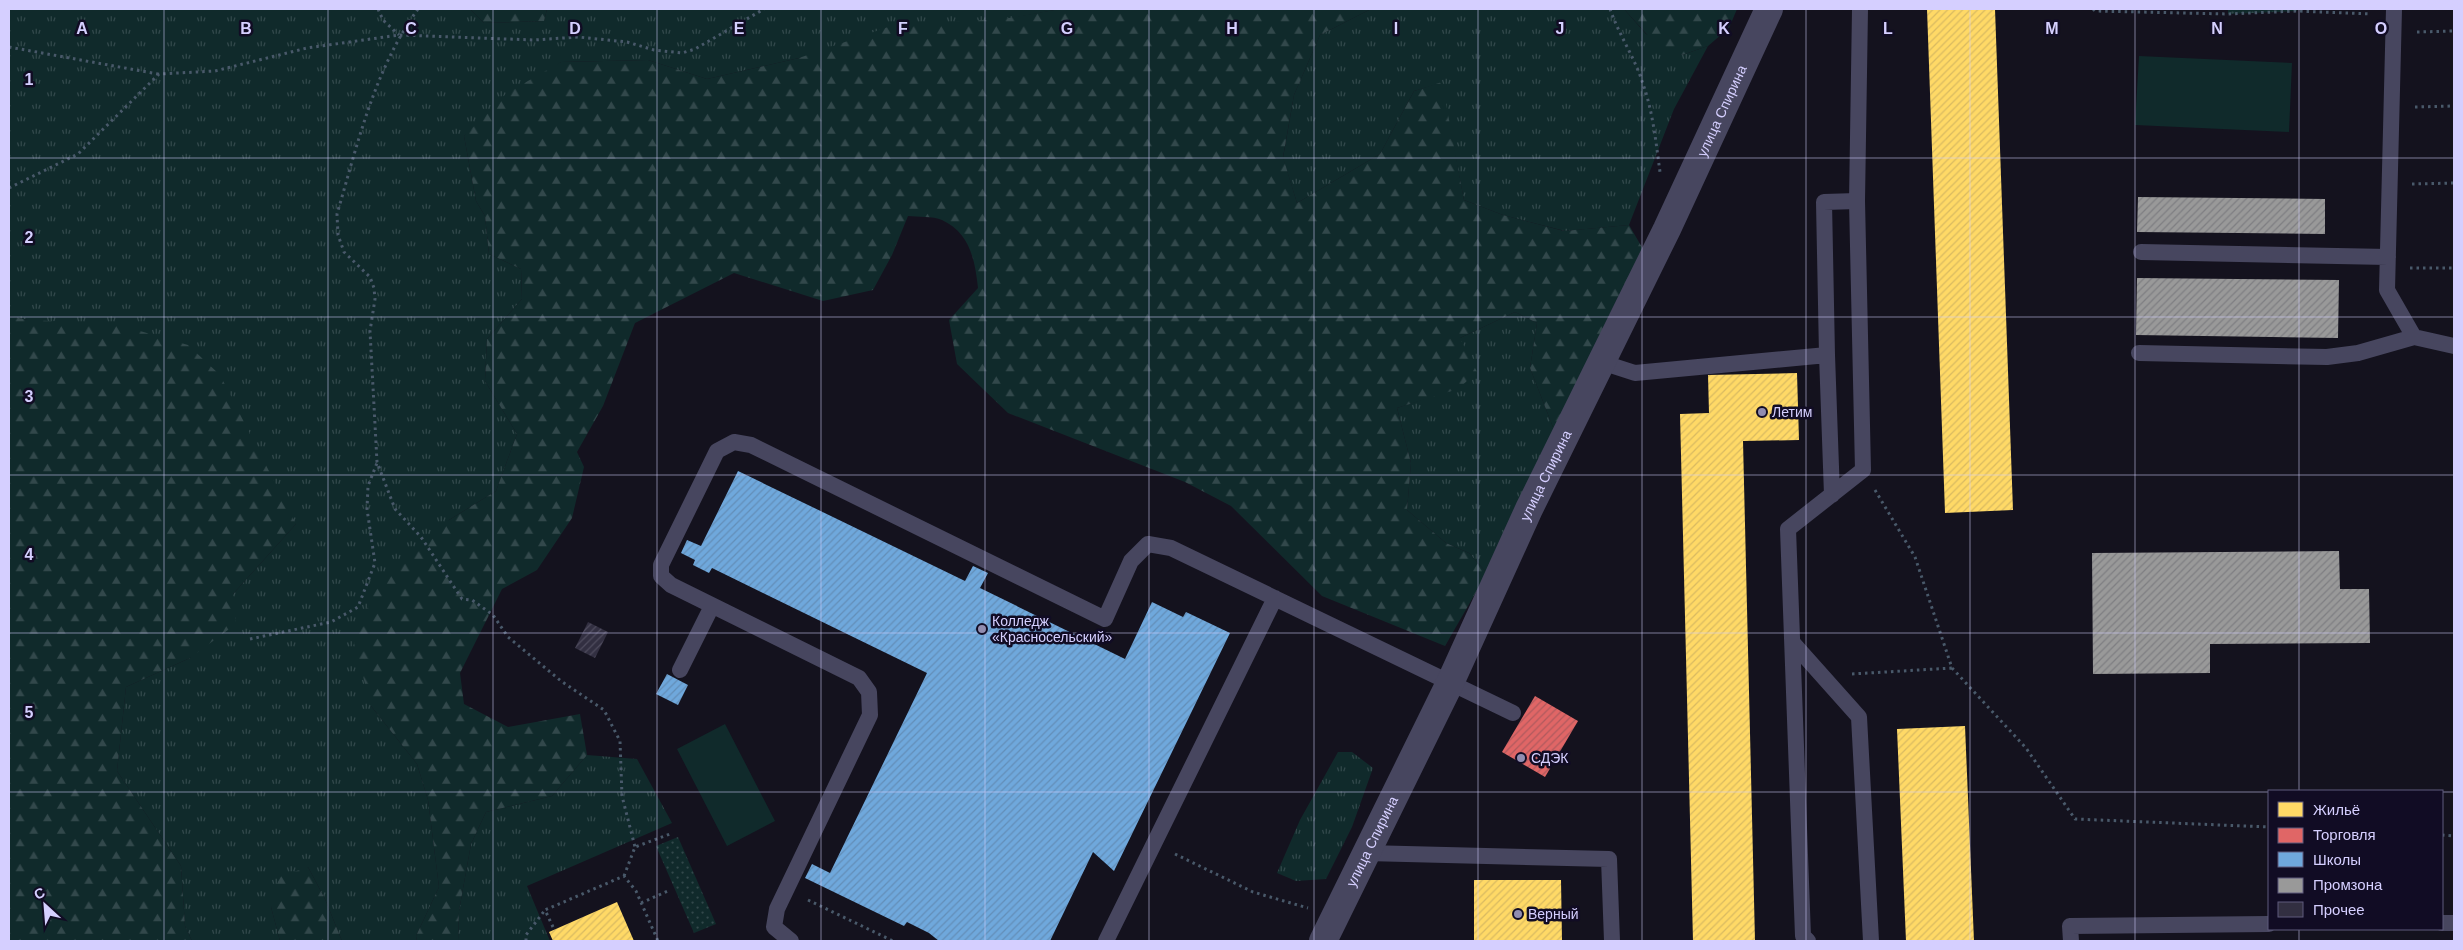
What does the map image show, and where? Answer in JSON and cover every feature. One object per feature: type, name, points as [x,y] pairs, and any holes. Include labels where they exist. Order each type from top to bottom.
[{"type":"street","name":"улица Спирина","points":[[1323,941],[1450,683],[1529,509],[1667,229],[1769,9]]},
{"type":"lane","points":[[1808,941],[1804,936],[1788,529],[1863,470],[1857,200],[1860,9]]},
{"type":"lane","points":[[2394,12],[2387,290],[2414,337]]},
{"type":"lane","points":[[1832,494],[1824,202],[1857,200]]},
{"type":"lane","points":[[2141,252],[2388,263]]},
{"type":"lane","points":[[2139,353],[2327,357],[2358,353],[2414,337],[2454,346]]},
{"type":"lane","points":[[1602,362],[1635,372],[1827,355]]},
{"type":"lane","points":[[791,941],[774,927],[777,909],[870,715],[869,692],[859,678],[671,585],[661,576],[661,564],[717,451],[734,442],[751,445],[1105,618],[1131,561],[1148,544],[1171,548],[1513,713]]},
{"type":"lane","points":[[1106,941],[1275,598]]},
{"type":"lane","points":[[680,670],[712,606]]},
{"type":"lane","points":[[1793,643],[1859,717],[1871,941]]},
{"type":"lane","points":[[1366,853],[1609,859],[1612,941]]},
{"type":"lane","points":[[2070,941],[2070,926],[2268,924]]},
{"type":"path","points":[[378,9],[383,20],[399,35]]},
{"type":"path","points":[[418,9],[399,35],[373,94],[337,214],[338,235],[344,252],[370,277],[374,288],[375,299],[370,331],[377,462],[395,510],[421,537],[462,599],[472,600],[493,615],[508,637],[561,681],[604,710],[620,741],[622,796],[635,847],[624,876],[545,910],[526,935],[526,941]]},
{"type":"path","points":[[9,47],[159,74],[215,71],[307,48],[399,35],[534,40],[578,37],[627,42],[654,50],[682,54],[695,49],[764,9]]},
{"type":"path","points":[[1610,9],[1618,31],[1643,83],[1655,135],[1661,182]]},
{"type":"path","points":[[2093,9],[2095,11],[2228,14],[2297,11],[2394,12]]},
{"type":"path","points":[[2394,33],[2454,31]]},
{"type":"path","points":[[9,188],[78,154],[159,74]]},
{"type":"path","points":[[2392,108],[2454,106]]},
{"type":"path","points":[[2390,184],[2454,183]]},
{"type":"path","points":[[2388,263],[2454,268]]},
{"type":"path","points":[[250,639],[331,622],[358,607],[375,563],[366,509],[368,486],[377,462]]},
{"type":"path","points":[[1863,470],[1915,557],[1952,668],[2026,748],[2075,818],[2268,827]]},
{"type":"path","points":[[1823,676],[1952,668]]},
{"type":"path","points":[[635,847],[670,834]]},
{"type":"path","points":[[1154,844],[1253,892],[1335,916]]},
{"type":"path","points":[[624,876],[636,891],[658,941]]},
{"type":"path","points":[[641,903],[670,890]]},
{"type":"path","points":[[786,890],[892,941]]},
{"type":"path","points":[[545,910],[553,927]]},
{"type":"green space","points":[[9,9],[470,9],[484,23],[544,21],[547,9],[1060,9],[799,58],[707,79],[648,60],[561,62],[464,136],[476,201],[485,216],[489,254],[521,269],[522,299],[487,339],[485,381],[517,434],[496,491],[449,520],[371,706],[417,764],[428,800],[439,887],[416,936],[417,941],[342,941],[325,899],[308,867],[271,907],[280,941],[192,941],[185,926],[181,866],[117,771],[126,687],[190,658],[233,594],[296,524],[28,320],[9,316]]},
{"type":"green space","points":[[470,9],[547,9],[544,21],[484,23]]},
{"type":"green space","points":[[1060,9],[1371,9],[1320,35],[1294,95],[1283,157],[1297,203],[1380,154],[1414,91],[1442,82],[1464,200],[1503,215],[1564,231],[1629,225],[1643,249],[1606,322],[1556,435],[1530,368],[1537,323],[1515,312],[1460,338],[1477,372],[1458,389],[1397,408],[1411,463],[1407,510],[1446,543],[1469,553],[1487,573],[1445,646],[1322,596],[1231,506],[1185,482],[1008,413],[957,364],[949,320],[978,288],[973,258],[965,240],[959,232],[942,220],[930,217],[908,216],[892,255],[873,290],[823,301],[734,273],[635,323],[603,406],[577,452],[584,467],[572,518],[537,570],[502,589],[460,673],[464,704],[508,727],[580,714],[587,755],[552,796],[486,812],[471,844],[459,911],[458,941],[417,941],[416,936],[439,887],[428,800],[417,764],[371,706],[354,643],[378,581],[449,520],[496,491],[517,434],[485,381],[487,339],[522,299],[521,269],[489,254],[485,216],[476,201],[464,136],[507,93],[561,62],[648,60],[707,79],[799,58],[888,27],[1009,18]]},
{"type":"green space","points":[[1371,9],[1624,9],[1646,34],[1682,55],[1708,46],[1674,109],[1629,225],[1565,231],[1503,215],[1464,200],[1441,83],[1414,91],[1380,154],[1297,203],[1283,158],[1294,95],[1320,35]]},
{"type":"green space","points":[[1624,9],[1737,9],[1729,28],[1708,46],[1682,55],[1660,49]]},
{"type":"green space","points":[[2228,9],[2297,9],[2297,11],[2228,14]]},
{"type":"green space","points":[[2139,56],[2292,63],[2289,132],[2135,125]]},
{"type":"green space","points":[[1515,312],[1537,323],[1530,368],[1556,435],[1487,573],[1469,553],[1446,543],[1407,510],[1411,463],[1397,408],[1424,399],[1460,338]]},
{"type":"green space","points":[[9,316],[28,320],[116,324],[188,345],[220,375],[296,524],[233,594],[236,624],[190,658],[126,687],[117,771],[181,866],[185,926],[192,941],[9,941]]},
{"type":"green space","points":[[725,724],[775,821],[727,846],[677,749]]},
{"type":"green space","points":[[1338,752],[1352,752],[1373,768],[1352,827],[1326,879],[1296,881],[1277,873],[1300,820]]},
{"type":"green space","points":[[587,755],[637,759],[672,823],[527,886],[550,941],[458,941],[459,911],[471,844],[486,812],[552,796]]},
{"type":"green space","points":[[678,837],[716,924],[694,933],[656,846]]},
{"type":"green space","points":[[308,867],[325,899],[342,941],[280,941],[271,907],[279,877]]},
{"type":"building: Жильё","points":[[1927,9],[1995,9],[2013,510],[1945,513]]},
{"type":"building: Жильё","points":[[1797,373],[1799,440],[1743,441],[1755,941],[1693,941],[1680,414],[1709,413],[1708,375]]},
{"type":"building: Жильё","points":[[1965,726],[1974,941],[1906,941],[1897,729]]},
{"type":"building: Жильё","points":[[1474,880],[1561,880],[1562,941],[1474,941]]},
{"type":"building: Жильё","points":[[617,902],[634,941],[553,941],[549,932]]},
{"type":"building: Торговля","points":[[1535,696],[1578,721],[1545,777],[1502,752]]},
{"type":"building: Школы","points":[[738,471],[965,581],[973,566],[988,573],[980,588],[1125,659],[1152,602],[1183,617],[1186,612],[1230,633],[1114,871],[1093,852],[1050,941],[939,941],[929,933],[907,922],[904,926],[805,878],[812,864],[830,873],[927,673],[712,568],[709,573],[693,565],[695,560],[681,553],[687,540],[701,546]]},
{"type":"building: Школы","points":[[667,674],[688,685],[678,705],[656,694]]},
{"type":"building: Промзона","points":[[2138,197],[2325,199],[2325,234],[2137,232]]},
{"type":"building: Промзона","points":[[2137,278],[2339,280],[2338,338],[2136,335]]},
{"type":"building: Промзона","points":[[2339,551],[2340,589],[2369,589],[2370,643],[2210,644],[2210,673],[2093,674],[2092,553]]},
{"type":"building: Прочее","points":[[588,622],[608,632],[595,658],[575,648]]},
{"type":"place","name":"Летим","points":[[1762,412]]},
{"type":"place","name":"Колледж «Красносельский»","points":[[982,629]]},
{"type":"place","name":"СДЭК","points":[[1521,758]]},
{"type":"place","name":"Верный","points":[[1518,914]]}]
